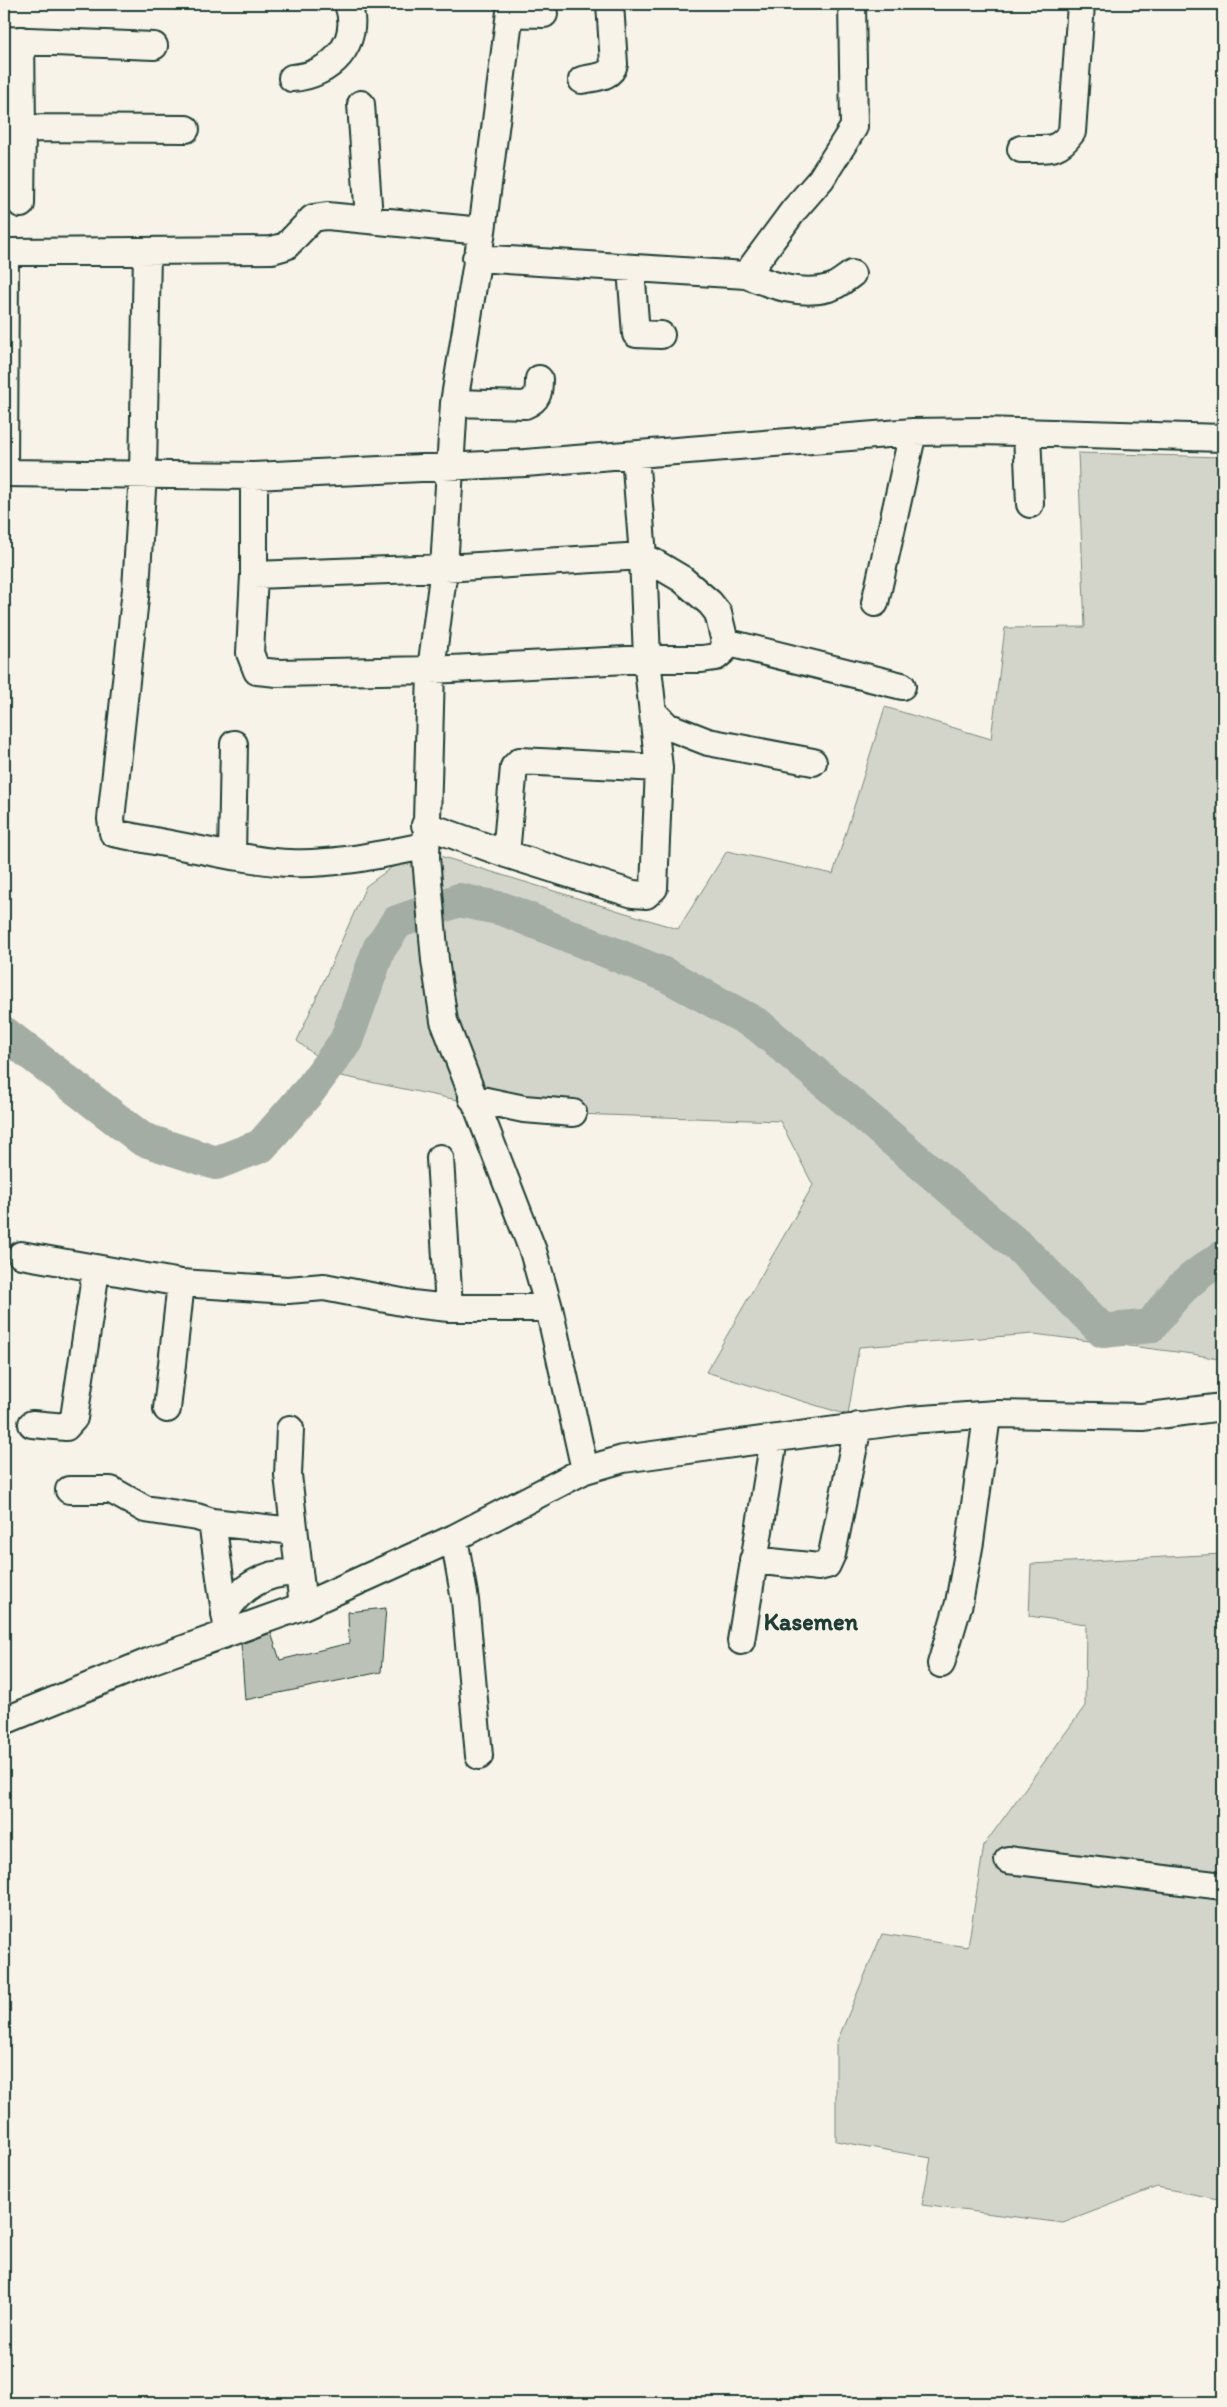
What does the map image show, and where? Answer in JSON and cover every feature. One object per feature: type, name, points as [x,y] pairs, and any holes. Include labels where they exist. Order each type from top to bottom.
[{"type":"street","points":[[292,78],[307,76],[324,70],[341,53],[350,35],[351,25],[348,4]]},
{"type":"street","points":[[582,80],[609,74],[613,70],[610,4]]},
{"type":"street","points":[[746,275],[794,210],[821,179],[854,127],[852,4]]},
{"type":"street","points":[[1021,149],[1051,148],[1062,144],[1072,132],[1081,4]]},
{"type":"street","points":[[544,14],[511,9],[482,231],[476,258],[454,403],[444,568],[431,670],[425,843],[434,960],[444,1021],[472,1098],[533,1251],[549,1308],[585,1470]]},
{"type":"street","points":[[21,204],[22,128],[12,40],[154,46]]},
{"type":"street","points":[[361,104],[368,219]]},
{"type":"street","points":[[22,128],[186,129]]},
{"type":"street","points":[[482,231],[326,216],[313,218],[286,246],[272,250],[147,252],[15,251],[6,255],[4,474],[143,473],[254,476],[635,455],[913,432],[1223,438]]},
{"type":"street","points":[[147,252],[143,473],[129,664],[110,827],[112,833],[195,847],[232,856],[289,863],[312,863],[366,857],[425,843],[506,854],[634,894],[646,895],[654,888],[659,768],[647,659],[643,556],[635,455]]},
{"type":"street","points":[[476,258],[746,275],[774,286],[803,291],[829,288],[852,274]]},
{"type":"street","points":[[631,269],[636,334],[661,335]]},
{"type":"street","points":[[454,403],[525,405],[534,402],[538,393],[539,379]]},
{"type":"street","points":[[876,602],[913,432]]},
{"type":"street","points":[[1027,433],[1030,504]]},
{"type":"street","points":[[254,476],[254,575],[250,654],[257,671],[278,673],[431,670],[647,659],[702,659],[716,656],[723,651],[725,642],[718,613],[710,603],[682,579],[643,556],[444,568],[254,575]]},
{"type":"street","points":[[725,642],[902,686]]},
{"type":"street","points":[[653,712],[667,726],[708,742],[813,762]]},
{"type":"street","points":[[232,856],[234,744]]},
{"type":"street","points":[[506,854],[514,766],[520,761],[659,768]]},
{"type":"street","points":[[472,1098],[524,1110],[573,1113]]},
{"type":"street","points":[[440,1158],[449,1308]]},
{"type":"street","points":[[21,1255],[96,1270],[181,1283],[288,1290],[324,1287],[412,1304],[449,1308],[549,1308]]},
{"type":"street","points":[[32,1424],[66,1427],[74,1418],[96,1270]]},
{"type":"street","points":[[167,1409],[181,1283]]},
{"type":"street","points":[[4,1721],[153,1660],[226,1624],[303,1606],[454,1538],[585,1470],[623,1459],[909,1420],[987,1416],[1142,1417],[1223,1406]]},
{"type":"street","points":[[941,1664],[959,1603],[970,1542],[987,1416]]},
{"type":"street","points":[[753,1560],[819,1567],[827,1565],[832,1554],[858,1426]]},
{"type":"street","points":[[290,1429],[288,1475],[303,1606]]},
{"type":"street","points":[[741,1641],[774,1439]]},
{"type":"street","points":[[69,1490],[111,1490],[145,1509],[197,1517],[212,1522],[293,1531]]},
{"type":"street","points":[[212,1522],[226,1624]]},
{"type":"street","points":[[454,1538],[466,1608],[479,1756]]},
{"type":"street","points":[[226,1624],[231,1602],[258,1580],[284,1572],[298,1573]]},
{"type":"street","points":[[1008,1860],[1223,1886]]},
{"type":"shaded area","points":[[1078,453],[1223,457],[1223,1360],[1193,1354],[1034,1334],[859,1347],[848,1415],[706,1372],[813,1185],[780,1121],[516,1112],[341,1076],[297,1041],[366,886],[417,849],[678,929],[727,851],[833,874],[885,707],[991,739],[1005,628],[1085,627]]},
{"type":"shaded area","points":[[1223,1554],[1223,2200],[1157,2187],[1063,2223],[922,2205],[931,2158],[836,2141],[836,2044],[882,1934],[968,1947],[984,1845],[1085,1706],[1086,1624],[1029,1616],[1031,1564]]},
{"type":"building","points":[[386,1608],[381,1672],[245,1700],[241,1644],[271,1633],[280,1660],[349,1643],[348,1612]]},
{"type":"waterway","points":[[4,1033],[142,1139],[216,1163],[261,1146],[309,1091],[346,1041],[379,949],[397,922],[459,900],[503,909],[666,975],[758,1025],[1024,1251],[1103,1331],[1151,1326],[1167,1304],[1191,1279],[1223,1257]]},
{"type":"district","name":"Kasemen","points":[[811,1622]]}]
